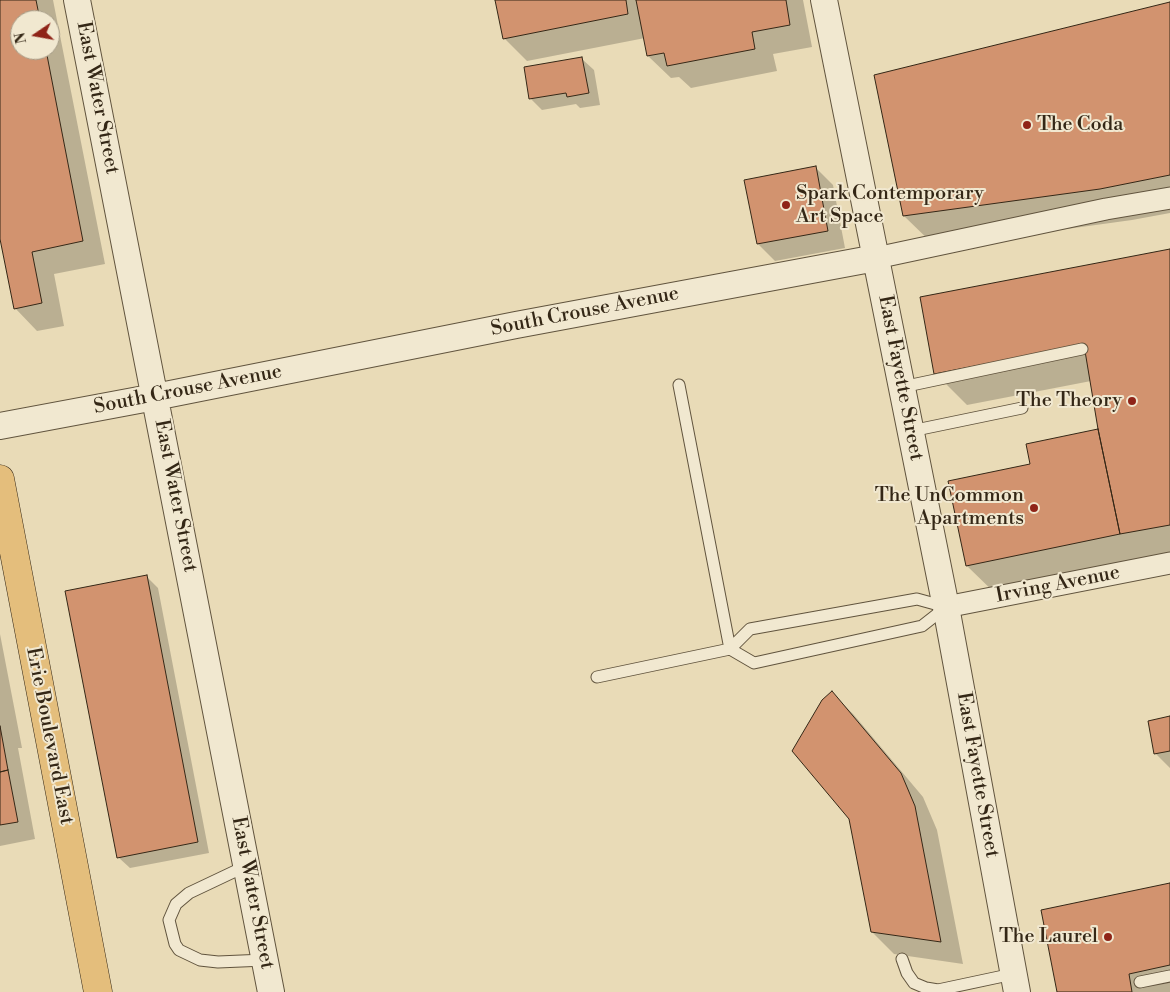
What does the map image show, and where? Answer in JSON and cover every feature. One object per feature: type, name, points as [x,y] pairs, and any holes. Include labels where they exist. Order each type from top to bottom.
[{"type":"main road","name":"Erie Boulevard East","points":[[0,480],[98,992]]},
{"type":"street","name":"East Water Street","points":[[77,0],[271,992]]},
{"type":"street","name":"East Fayette Street","points":[[824,0],[946,607],[1015,983]]},
{"type":"street","name":"South Crouse Avenue","points":[[0,426],[516,325],[876,258],[1170,198]]},
{"type":"street","name":"Irving Avenue","points":[[946,607],[1170,563]]},
{"type":"lane","points":[[902,387],[1082,349]]},
{"type":"lane","points":[[679,385],[730,649],[754,663],[922,626],[946,607]]},
{"type":"lane","points":[[911,430],[1022,408]]},
{"type":"lane","points":[[597,677],[730,649],[750,629],[918,599],[946,607]]},
{"type":"lane","points":[[246,866],[189,893],[176,904],[169,920],[175,944],[179,950],[200,960],[218,962],[265,960]]},
{"type":"lane","points":[[902,959],[907,973],[914,982],[926,988],[938,990],[1015,983]]},
{"type":"lane","points":[[1140,982],[1170,976]]},
{"type":"building","points":[[0,0],[36,0],[38,10],[10,10],[10,60],[48,60],[83,241],[32,252],[42,303],[14,309],[0,239]]},
{"type":"building","points":[[495,0],[626,0],[628,14],[503,39]]},
{"type":"building","points":[[636,0],[786,0],[790,25],[752,32],[755,49],[667,66],[664,53],[647,56]]},
{"type":"building","name":"The Coda","points":[[1170,2],[1170,175],[1100,189],[903,216],[874,75]]},
{"type":"building","points":[[582,57],[589,93],[567,97],[566,93],[529,99],[524,67]]},
{"type":"building","name":"Spark Contemporary Art Space","points":[[816,166],[828,231],[757,244],[744,180]]},
{"type":"building","name":"The Theory","points":[[1170,249],[1170,525],[1120,534],[1098,429],[1084,345],[934,374],[920,297]]},
{"type":"building","name":"The UnCommon Apartments","points":[[1098,429],[1120,534],[966,566],[948,481],[1030,464],[1026,444]]},
{"type":"building","points":[[147,575],[198,842],[117,858],[65,591]]},
{"type":"building","points":[[832,691],[901,773],[915,806],[941,942],[871,932],[849,819],[792,751],[822,700]]},
{"type":"building","points":[[1170,716],[1170,751],[1154,754],[1148,721]]},
{"type":"building","points":[[0,726],[8,770],[0,772]]},
{"type":"building","points":[[8,770],[18,822],[0,825],[0,772]]},
{"type":"building","name":"The Laurel","points":[[1170,883],[1170,965],[1129,974],[1132,992],[1057,992],[1041,910]]},
{"type":"place","name":"The Coda","points":[[1027,125]]},
{"type":"place","name":"Spark Contemporary Art Space","points":[[786,205]]},
{"type":"place","name":"The Theory","points":[[1132,401]]},
{"type":"place","name":"The UnCommon Apartments","points":[[1034,508]]},
{"type":"place","name":"The Laurel","points":[[1108,937]]}]
